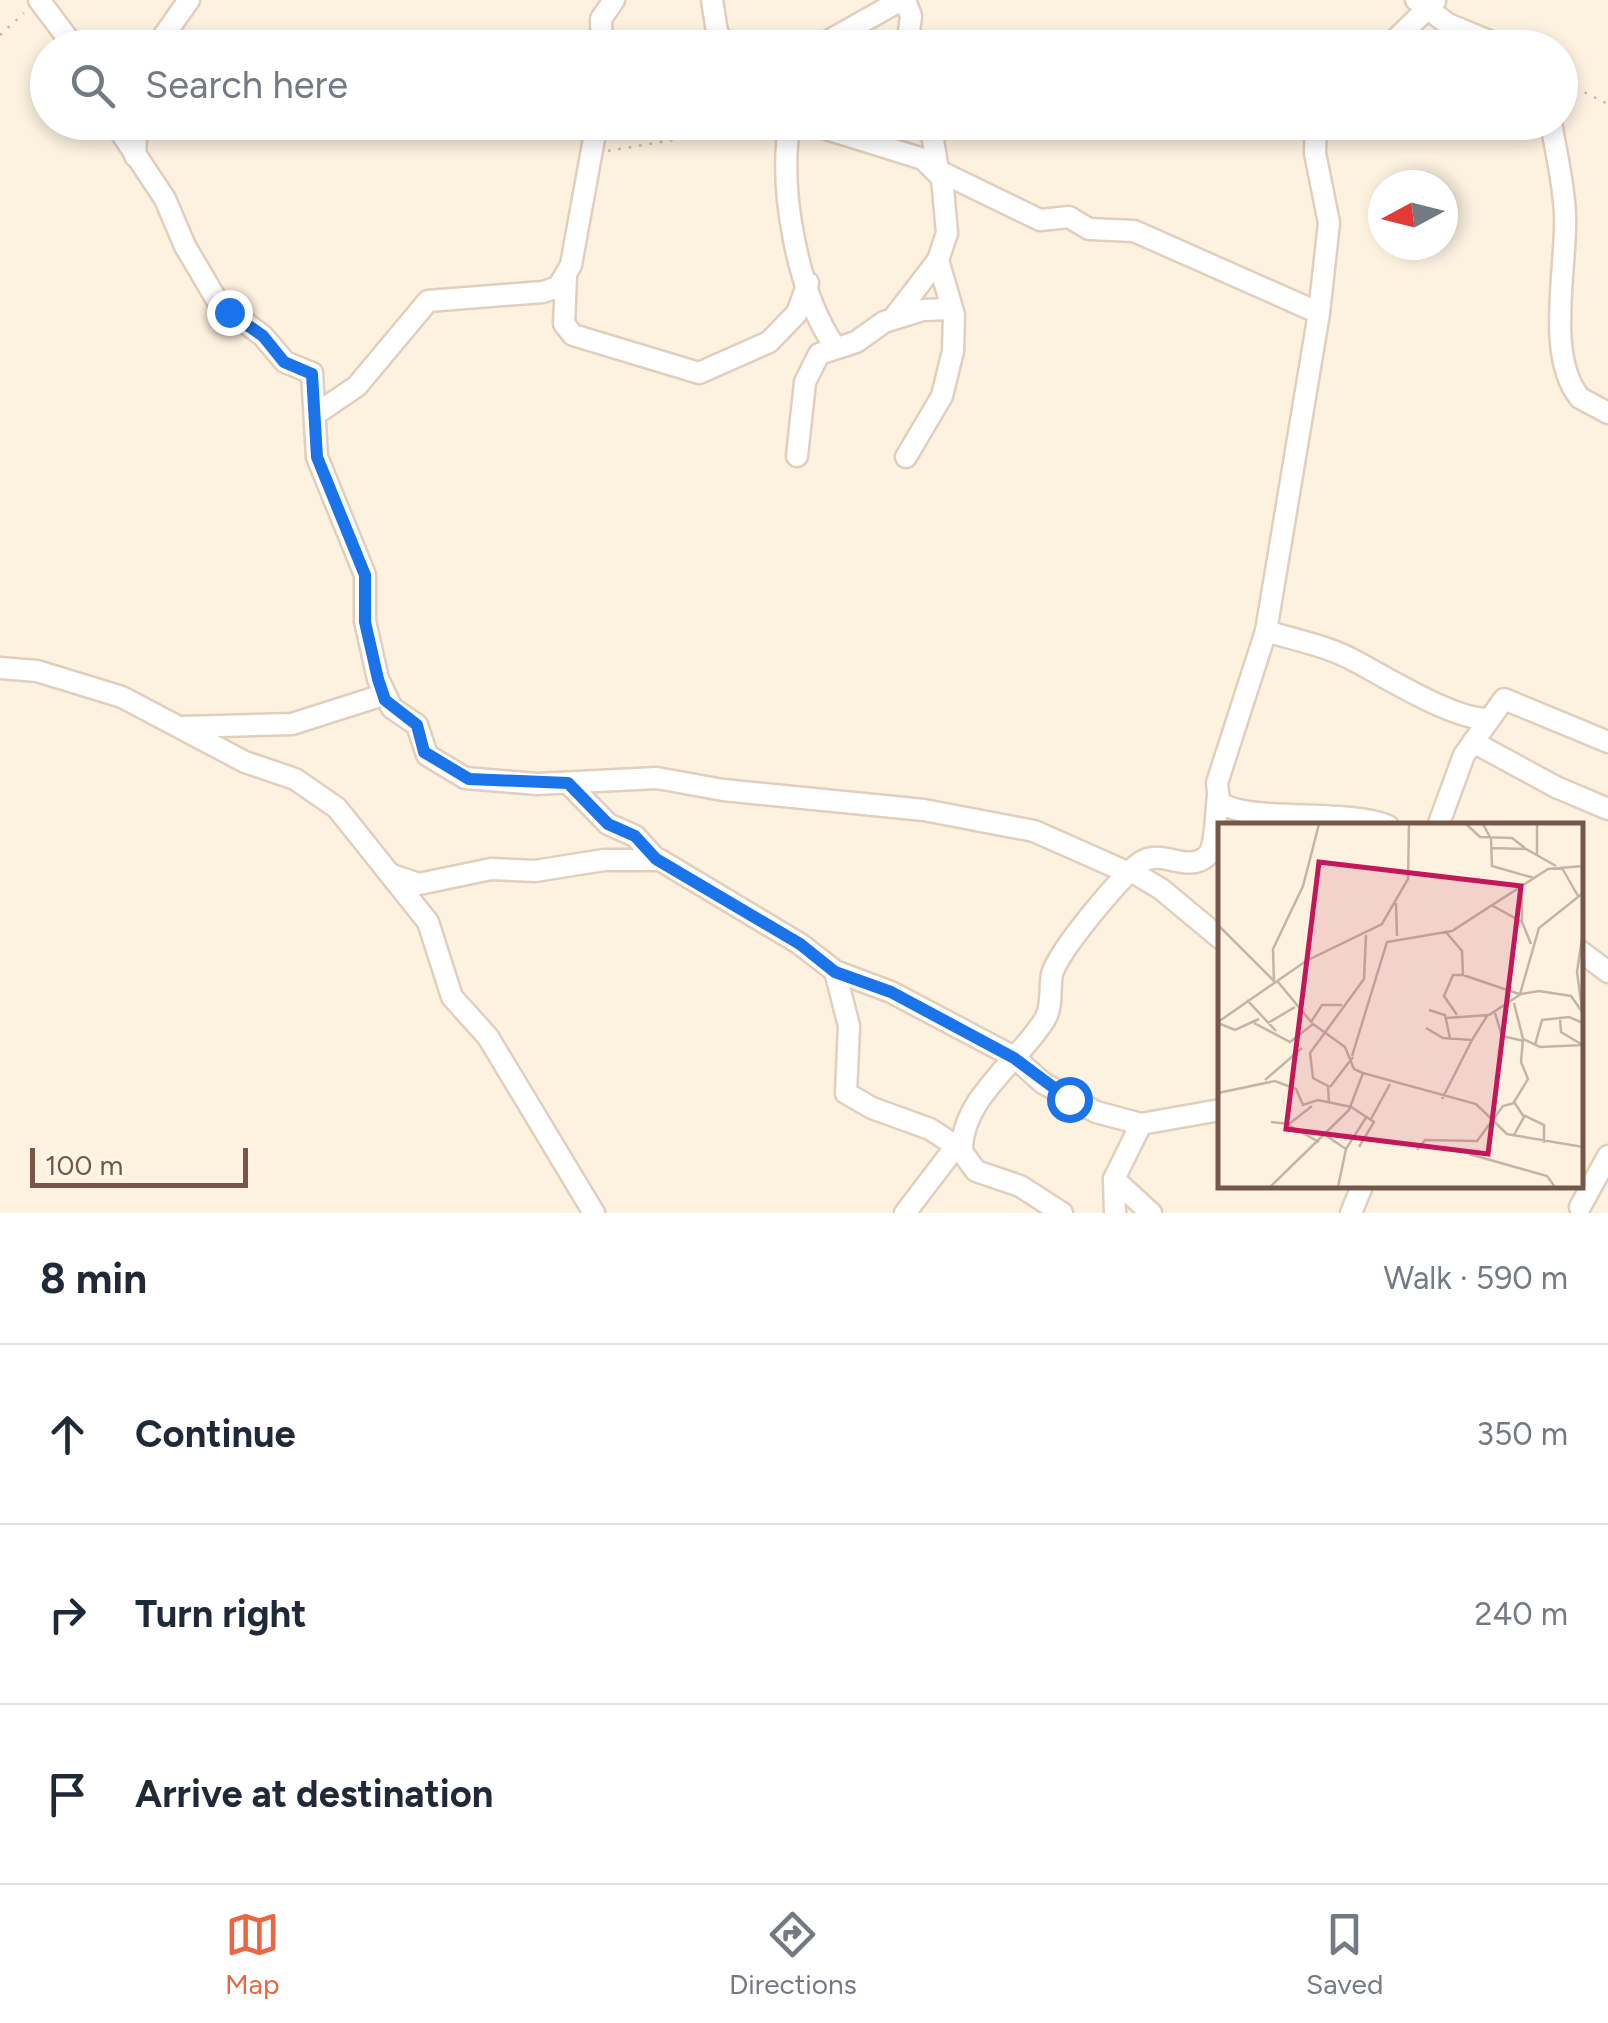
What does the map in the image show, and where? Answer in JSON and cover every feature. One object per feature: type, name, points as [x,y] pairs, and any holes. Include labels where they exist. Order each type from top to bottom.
[{"type":"street","points":[[168,30],[189,0]]},
{"type":"street","points":[[601,30],[601,18],[614,0]]},
{"type":"street","points":[[712,0],[717,30]]},
{"type":"street","points":[[849,30],[903,0],[911,16],[909,30]]},
{"type":"street","points":[[35,2],[59,30]]},
{"type":"street","points":[[1403,30],[1427,4],[1474,30]]},
{"type":"street","points":[[125,140],[166,200],[184,246],[218,302],[263,336],[284,362],[312,374],[317,457],[365,575],[365,622],[383,695],[392,708],[417,725],[424,752],[462,777],[568,783],[656,778],[723,790],[924,810],[1034,831],[1162,888],[1218,936]]},
{"type":"street","points":[[135,140],[135,156]]},
{"type":"street","points":[[593,140],[566,276],[564,324],[573,335],[605,348],[704,373],[762,348],[779,334],[797,313],[808,284]]},
{"type":"street","points":[[788,140],[785,178],[794,238],[825,332],[836,347]]},
{"type":"street","points":[[862,140],[923,159],[1040,220],[1069,217],[1089,229],[1134,232],[1319,314]]},
{"type":"street","points":[[890,321],[918,291],[938,260],[947,233],[948,212],[933,140]]},
{"type":"street","points":[[906,1213],[960,1141],[973,1109],[1045,1019],[1052,976],[1080,926],[1130,872],[1152,856],[1192,862],[1206,857],[1212,847],[1220,767],[1266,631],[1319,314],[1328,223],[1315,140]]},
{"type":"street","points":[[1554,140],[1565,216],[1561,318],[1565,362],[1580,398],[1608,413]]},
{"type":"street","points":[[906,457],[942,396],[954,350],[952,309],[938,260]]},
{"type":"street","points":[[316,414],[357,386],[428,301],[543,292],[558,287],[566,276]]},
{"type":"street","points":[[798,456],[808,372],[819,354],[859,340],[890,321],[923,310],[952,309]]},
{"type":"street","points":[[1266,631],[1342,655],[1478,729],[1556,787],[1608,809]]},
{"type":"street","points":[[0,668],[37,671],[106,692],[182,726],[212,746],[295,779],[323,796],[358,830],[428,922],[452,997],[488,1037],[594,1213]]},
{"type":"street","points":[[182,726],[292,724],[383,695]]},
{"type":"street","points":[[1439,823],[1478,729],[1498,704],[1510,699],[1608,742]]},
{"type":"street","points":[[568,783],[608,824],[635,836],[656,859],[800,944],[835,972],[891,992],[1014,1058],[1069,1099],[1141,1124],[1218,1110]]},
{"type":"street","points":[[1218,797],[1224,806],[1238,810],[1358,821]]},
{"type":"street","points":[[392,875],[420,884],[491,869],[535,870],[604,860],[656,859]]},
{"type":"street","points":[[1583,953],[1608,972]]},
{"type":"street","points":[[835,972],[850,1026],[846,1094],[857,1102],[960,1141]]},
{"type":"street","points":[[1115,1213],[1114,1179],[1141,1124]]},
{"type":"street","points":[[960,1141],[964,1158],[976,1171],[1020,1186],[1062,1213]]},
{"type":"street","points":[[1580,1210],[1608,1156]]},
{"type":"street","points":[[1114,1179],[1151,1213]]},
{"type":"street","points":[[1350,1213],[1361,1188]]},
{"type":"street","points":[[1568,1188],[1580,1210]]},
{"type":"path","points":[[0,36],[35,2]]},
{"type":"path","points":[[1578,89],[1608,104]]},
{"type":"path","points":[[590,155],[674,140]]},
{"type":"route","points":[[229,312],[263,336],[284,362],[312,374],[317,457],[332,486],[345,534],[365,575],[365,622],[378,679],[385,700],[417,725],[422,749],[428,756],[469,779],[568,783],[608,824],[635,836],[656,859],[800,944],[835,972],[891,992],[1014,1058],[1069,1099]]}]
